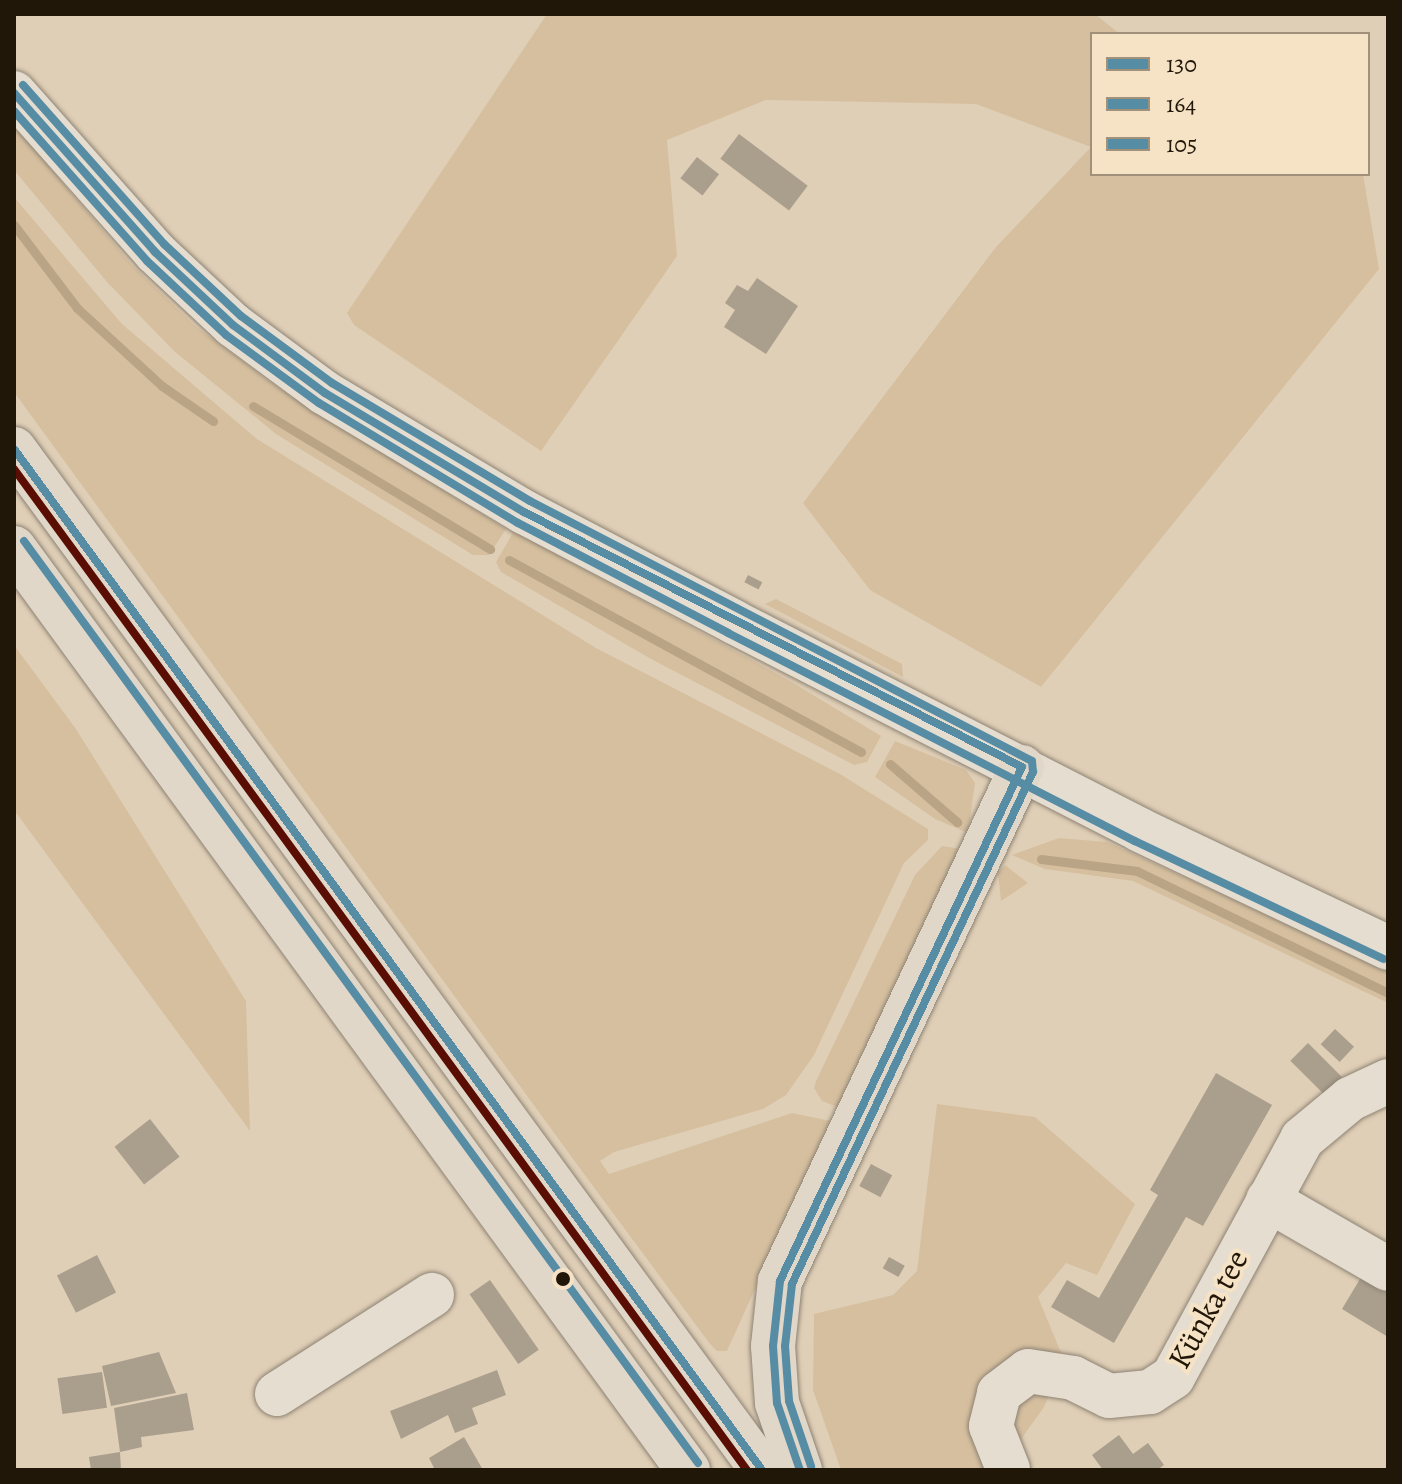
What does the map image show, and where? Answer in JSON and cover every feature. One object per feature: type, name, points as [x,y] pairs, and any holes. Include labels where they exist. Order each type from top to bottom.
[{"type":"highway","points":[[14,449],[762,1470]]},
{"type":"highway","points":[[14,548],[688,1470]]},
{"type":"highway","points":[[800,1470],[777,1403],[773,1346],[780,1281],[1022,767]]},
{"type":"street","points":[[14,93],[155,252],[233,325],[325,393],[538,519],[1022,767],[1388,948]]},
{"type":"street","name":"Künka tee","points":[[1008,1469],[991,1426],[999,1393],[1028,1371],[1073,1378],[1109,1396],[1150,1392],[1173,1377],[1302,1139],[1350,1099],[1388,1081]]},
{"type":"street","points":[[1268,1200],[1388,1269]]},
{"type":"street","points":[[277,1394],[432,1295]]},
{"type":"shaded area","points":[[547,14],[1095,14],[1118,32],[1090,32],[1090,147],[976,104],[766,100],[667,140],[677,256],[541,451],[354,325],[347,313]]},
{"type":"shaded area","points":[[14,125],[132,265],[194,325],[274,385],[506,529],[489,555],[473,555],[276,434],[174,351],[107,282],[14,170]]},
{"type":"shaded area","points":[[1090,148],[1090,176],[1363,176],[1379,269],[1041,687],[870,590],[803,503],[996,247]]},
{"type":"shaded area","points":[[14,197],[122,324],[257,439],[596,648],[840,774],[928,829],[928,840],[904,863],[814,1055],[786,1095],[763,1109],[614,1152],[600,1161],[609,1174],[792,1113],[831,1121],[727,1351],[717,1351],[710,1344],[14,392]]},
{"type":"shaded area","points":[[514,531],[790,681],[881,736],[867,762],[854,765],[651,659],[501,572],[496,562]]},
{"type":"shaded area","points":[[776,599],[902,664],[903,677],[765,604]]},
{"type":"shaded area","points":[[14,645],[76,729],[246,1001],[250,1131],[14,810]]},
{"type":"shaded area","points":[[895,741],[966,770],[975,783],[968,833],[935,819],[875,777]]},
{"type":"shaded area","points":[[1059,838],[1107,842],[1388,970],[1388,1003],[1133,881],[1045,869],[1012,855]]},
{"type":"shaded area","points":[[942,846],[961,849],[837,1107],[822,1101],[814,1088],[816,1081],[915,875]]},
{"type":"shaded area","points":[[1005,865],[1028,883],[1001,901],[998,873]]},
{"type":"shaded area","points":[[937,1104],[1035,1117],[1135,1204],[1097,1275],[1066,1263],[1038,1297],[1064,1360],[1044,1407],[999,1470],[841,1470],[813,1390],[814,1314],[893,1295],[917,1271]]},
{"type":"building","points":[[739,134],[808,186],[789,211],[720,159]]},
{"type":"building","points":[[697,157],[719,174],[702,196],[680,178]]},
{"type":"building","points":[[757,278],[798,306],[766,354],[724,327],[735,310],[725,303],[737,285],[748,291]]},
{"type":"building","points":[[748,575],[762,582],[759,589],[744,582]]},
{"type":"building","points":[[1335,1029],[1354,1047],[1340,1062],[1321,1044]]},
{"type":"building","points":[[1308,1043],[1342,1077],[1324,1095],[1290,1061]]},
{"type":"building","points":[[1216,1073],[1272,1105],[1203,1226],[1186,1217],[1114,1343],[1051,1307],[1067,1280],[1099,1298],[1158,1195],[1150,1190]]},
{"type":"building","points":[[150,1119],[180,1157],[144,1185],[115,1147]]},
{"type":"building","points":[[871,1164],[892,1175],[880,1197],[859,1186]]},
{"type":"building","points":[[97,1255],[116,1292],[76,1313],[57,1275]]},
{"type":"building","points":[[889,1257],[905,1266],[898,1277],[883,1268]]},
{"type":"building","points":[[1366,1269],[1388,1282],[1388,1337],[1342,1309]]},
{"type":"building","points":[[490,1280],[539,1350],[518,1364],[470,1294]]},
{"type":"building","points":[[159,1352],[176,1393],[111,1406],[102,1366]]},
{"type":"building","points":[[497,1370],[506,1395],[472,1408],[478,1424],[455,1433],[448,1415],[401,1439],[390,1411]]},
{"type":"building","points":[[102,1372],[107,1408],[62,1414],[57,1378]]},
{"type":"building","points":[[187,1393],[194,1430],[141,1437],[142,1447],[120,1452],[114,1408]]},
{"type":"building","points":[[1119,1435],[1133,1454],[1148,1443],[1164,1465],[1157,1470],[1103,1470],[1092,1455]]},
{"type":"building","points":[[464,1437],[483,1470],[435,1470],[429,1458]]},
{"type":"building","points":[[120,1452],[121,1470],[91,1470],[89,1457]]},
{"type":"waterway","points":[[14,225],[77,308],[162,386],[213,421]]},
{"type":"waterway","points":[[253,406],[490,549]]},
{"type":"waterway","points":[[509,560],[861,752]]},
{"type":"waterway","points":[[890,764],[957,822]]},
{"type":"waterway","points":[[1041,859],[1137,871],[1388,993]]},
{"type":"transit line","name":"105","points":[[23,85],[164,244],[241,316],[332,383],[530,501],[1032,761],[1033,772],[792,1284],[785,1346],[789,1401],[811,1466]]},
{"type":"transit line","name":"130","points":[[14,93],[155,252],[233,325],[325,393],[524,512],[1022,767],[780,1281],[773,1346],[777,1403],[800,1470]]},
{"type":"transit line","name":"164","points":[[14,111],[147,261],[226,335],[319,403],[518,523],[728,633],[1135,841],[1383,959]]},
{"type":"transit line","name":"130","points":[[14,449],[762,1470]]},
{"type":"transit line","points":[[14,469],[747,1470]]},
{"type":"transit line","name":"105","points":[[24,541],[698,1463]]}]
